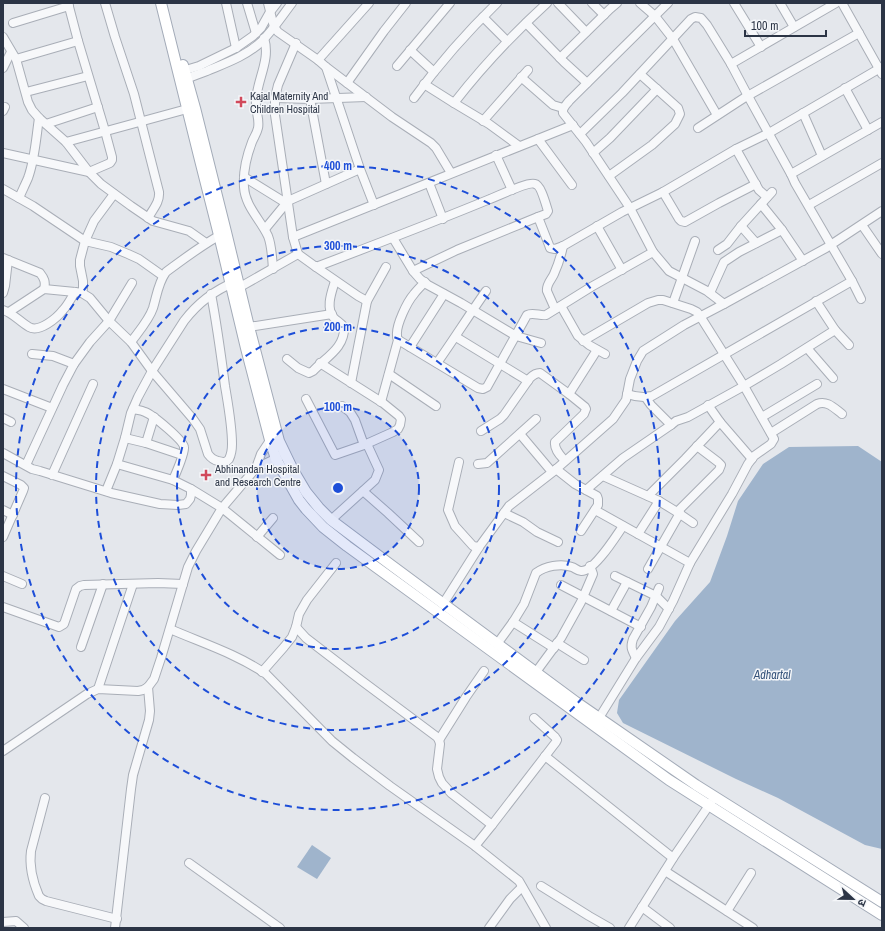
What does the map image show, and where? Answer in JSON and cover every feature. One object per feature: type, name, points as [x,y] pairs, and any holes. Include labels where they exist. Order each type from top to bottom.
[{"type":"main road","points":[[161,3],[182,76],[236,284],[249,326],[273,436]]},
{"type":"main road","points":[[168,3],[187,109],[223,234]]},
{"type":"main road","points":[[236,284],[246,348],[273,436],[279,441],[280,456],[299,500],[323,527],[359,555],[578,709],[669,780],[712,801],[882,902]]},
{"type":"main road","points":[[280,456],[292,470],[306,492],[331,520],[536,672],[578,709],[599,718],[696,785],[712,801],[882,915]]},
{"type":"street","points":[[105,3],[134,94],[159,192],[158,201],[148,218]]},
{"type":"street","points":[[226,3],[236,48]]},
{"type":"street","points":[[247,3],[256,33]]},
{"type":"street","points":[[268,3],[274,27],[278,32],[296,43],[392,117],[431,143],[436,148],[451,173]]},
{"type":"street","points":[[182,76],[236,48],[253,36],[261,28],[277,3]]},
{"type":"street","points":[[182,76],[240,56],[251,50],[274,27],[292,3]]},
{"type":"street","points":[[318,60],[369,3]]},
{"type":"street","points":[[347,83],[384,30],[406,3]]},
{"type":"street","points":[[397,66],[450,3]]},
{"type":"street","points":[[414,98],[470,29],[497,3]]},
{"type":"street","points":[[454,103],[507,41],[547,3]]},
{"type":"street","points":[[558,3],[586,32]]},
{"type":"street","points":[[592,3],[604,15]]},
{"type":"street","points":[[560,58],[618,3]]},
{"type":"street","points":[[640,3],[655,16],[673,39],[717,115]]},
{"type":"street","points":[[563,108],[668,3]]},
{"type":"street","points":[[780,3],[794,27]]},
{"type":"street","points":[[538,217],[550,248],[555,249],[563,246],[630,208],[662,192],[736,149],[769,133],[845,88],[881,70],[859,33],[836,3],[731,64]]},
{"type":"street","points":[[3,153],[89,172],[110,163],[112,160],[68,4],[13,23]]},
{"type":"street","points":[[738,5],[761,46]]},
{"type":"street","points":[[483,17],[507,41]]},
{"type":"street","points":[[580,134],[622,93],[691,19],[695,17],[701,18],[707,25],[731,64],[861,299]]},
{"type":"street","points":[[526,23],[587,83]]},
{"type":"street","points":[[698,128],[748,96],[859,33]]},
{"type":"street","points":[[3,38],[16,59],[28,102],[32,110],[66,142],[89,172],[101,184],[148,218],[153,221],[190,231],[206,243]]},
{"type":"street","points":[[264,38],[267,51],[255,107],[258,127],[248,155],[244,177],[244,187],[246,197],[252,210],[269,237],[272,269]]},
{"type":"street","points":[[16,59],[78,41]]},
{"type":"street","points":[[296,43],[278,85],[275,98],[275,115],[293,237],[298,254],[367,301]]},
{"type":"street","points":[[410,50],[434,72]]},
{"type":"street","points":[[3,68],[12,52]]},
{"type":"street","points":[[326,67],[360,169],[374,205]]},
{"type":"street","points":[[483,120],[528,70]]},
{"type":"street","points":[[609,176],[652,145],[675,124],[679,118],[680,114],[678,108],[640,74]]},
{"type":"street","points":[[26,92],[88,76]]},
{"type":"street","points":[[521,77],[553,105],[563,108]]},
{"type":"street","points":[[424,84],[483,120],[519,146]]},
{"type":"street","points":[[845,88],[868,130]]},
{"type":"street","points":[[593,153],[610,138],[657,89]]},
{"type":"street","points":[[275,98],[310,99],[366,97]]},
{"type":"street","points":[[310,99],[326,184]]},
{"type":"street","points":[[46,124],[98,107]]},
{"type":"street","points":[[563,108],[564,113],[630,208],[653,252],[664,266],[669,271],[710,293],[724,304]]},
{"type":"street","points":[[66,142],[187,109]]},
{"type":"street","points":[[803,113],[822,156]]},
{"type":"street","points":[[19,198],[28,177],[39,118]]},
{"type":"street","points":[[791,174],[882,122]]},
{"type":"street","points":[[293,237],[573,124]]},
{"type":"street","points":[[538,139],[572,185]]},
{"type":"street","points":[[718,250],[727,244],[741,226],[770,195],[759,190],[736,149]]},
{"type":"street","points":[[496,155],[512,190]]},
{"type":"street","points":[[809,205],[882,163]]},
{"type":"street","points":[[264,229],[287,202],[360,169]]},
{"type":"street","points":[[244,177],[287,202]]},
{"type":"street","points":[[429,183],[443,219]]},
{"type":"street","points":[[316,267],[443,219],[530,183],[534,183],[539,186],[548,210],[546,214],[457,250],[413,270]]},
{"type":"street","points":[[662,192],[679,219],[685,222],[756,184]]},
{"type":"street","points":[[3,189],[85,241],[128,254],[139,259],[163,276]]},
{"type":"street","points":[[114,194],[94,221],[85,241],[80,260],[83,281],[79,293],[63,311],[42,327],[37,329],[30,328],[6,311],[44,288],[79,293],[90,298],[109,321],[131,342],[152,371],[197,424],[210,458],[223,462],[227,461],[229,458],[232,444],[228,404],[211,294]]},
{"type":"street","points":[[761,204],[782,230],[803,261]]},
{"type":"street","points":[[443,604],[479,547],[509,506],[566,461],[612,419],[626,400],[630,379],[637,361],[643,351],[684,324],[724,304],[831,245],[882,212]]},
{"type":"street","points":[[862,225],[882,254]]},
{"type":"street","points":[[598,226],[622,270]]},
{"type":"street","points":[[741,226],[756,243]]},
{"type":"street","points":[[710,293],[724,262],[782,230]]},
{"type":"street","points":[[131,342],[150,315],[159,284],[166,272],[206,243],[223,234]]},
{"type":"street","points":[[393,238],[420,279],[516,336],[541,343]]},
{"type":"street","points":[[672,303],[695,241]]},
{"type":"street","points":[[563,246],[553,276],[546,288],[547,291],[578,336],[583,341],[605,354]]},
{"type":"street","points":[[398,340],[478,388],[483,389],[487,387],[529,314],[546,315],[653,252]]},
{"type":"street","points":[[106,492],[117,464],[129,419],[140,392],[189,314],[211,294],[272,269],[298,254]]},
{"type":"street","points":[[3,293],[5,286],[6,259],[40,273],[45,282],[44,288]]},
{"type":"street","points":[[351,383],[367,301],[386,267]]},
{"type":"street","points":[[287,359],[307,373],[338,348],[344,333],[344,326],[334,318],[330,308],[335,280]]},
{"type":"street","points":[[627,394],[646,398],[652,396],[852,281]]},
{"type":"street","points":[[381,402],[398,340],[396,336],[400,319],[413,295],[425,282]]},
{"type":"street","points":[[26,465],[74,364],[90,342],[109,321],[132,283]]},
{"type":"street","points":[[437,363],[486,291]]},
{"type":"street","points":[[410,347],[444,294]]},
{"type":"street","points":[[583,341],[648,303],[658,300],[663,300],[697,312],[744,386],[774,439],[773,442],[752,459],[690,564],[669,609],[636,658],[599,718]]},
{"type":"street","points":[[816,301],[835,330],[849,345]]},
{"type":"street","points":[[249,326],[332,314]]},
{"type":"street","points":[[586,490],[624,458],[676,421],[688,417],[744,386],[835,330]]},
{"type":"street","points":[[456,337],[528,382]]},
{"type":"street","points":[[807,348],[833,378]]},
{"type":"street","points":[[569,394],[597,350]]},
{"type":"street","points":[[32,354],[53,356],[74,364]]},
{"type":"street","points":[[306,399],[335,455],[393,432],[398,429],[400,425],[401,419],[399,416],[381,402],[320,363]]},
{"type":"street","points":[[388,374],[436,406]]},
{"type":"street","points":[[481,431],[504,416],[534,374],[540,374],[569,394],[586,409],[586,412],[555,442],[554,445],[566,461]]},
{"type":"street","points":[[52,475],[93,384]]},
{"type":"street","points":[[762,417],[817,384]]},
{"type":"street","points":[[3,389],[52,408]]},
{"type":"street","points":[[646,398],[671,425]]},
{"type":"street","points":[[771,433],[822,402],[826,402],[842,414]]},
{"type":"street","points":[[331,520],[375,480],[379,470],[365,444],[355,420],[350,412],[342,406]]},
{"type":"street","points":[[708,406],[752,459]]},
{"type":"street","points":[[133,409],[144,411],[154,417],[181,441],[184,447],[173,480]]},
{"type":"street","points":[[146,443],[154,417]]},
{"type":"street","points":[[478,464],[487,463],[536,419]]},
{"type":"street","points":[[648,496],[720,422]]},
{"type":"street","points":[[520,434],[554,471],[597,496],[598,505],[581,531]]},
{"type":"street","points":[[3,751],[87,694],[98,689],[138,691],[148,687],[154,679],[188,567],[222,508],[256,468],[261,454],[273,436]]},
{"type":"street","points":[[125,438],[146,443],[182,455]]},
{"type":"street","points":[[648,569],[679,512],[719,470],[721,465],[698,446]]},
{"type":"street","points":[[3,453],[32,469],[106,492],[160,504],[186,504],[190,499],[191,490]]},
{"type":"street","points":[[256,468],[280,456]]},
{"type":"street","points":[[459,462],[448,510],[455,526],[473,546],[479,547]]},
{"type":"street","points":[[117,464],[173,480],[191,490],[222,508],[280,555]]},
{"type":"street","points":[[3,476],[22,485],[24,488],[3,537]]},
{"type":"street","points":[[602,476],[659,501],[679,512],[693,523]]},
{"type":"street","points":[[363,492],[388,513],[418,542]]},
{"type":"street","points":[[638,534],[659,501]]},
{"type":"street","points":[[3,510],[13,515]]},
{"type":"street","points":[[595,510],[690,564]]},
{"type":"street","points":[[504,513],[558,542]]},
{"type":"street","points":[[257,537],[273,518]]},
{"type":"street","points":[[497,644],[524,604],[536,573],[544,569],[561,566],[572,567],[582,571],[602,556],[622,526]]},
{"type":"street","points":[[262,672],[292,637],[299,614],[307,600],[336,563]]},
{"type":"street","points":[[536,672],[561,638],[583,597],[593,574],[590,566]]},
{"type":"street","points":[[3,576],[22,584]]},
{"type":"street","points":[[615,576],[656,596],[669,609]]},
{"type":"street","points":[[611,612],[627,582]]},
{"type":"street","points":[[3,608],[59,627],[64,624],[76,589],[80,586],[103,584],[183,584]]},
{"type":"street","points":[[81,647],[103,584]]},
{"type":"street","points":[[98,689],[133,584]]},
{"type":"street","points":[[561,585],[641,627]]},
{"type":"street","points":[[636,658],[632,650],[633,639],[641,627],[659,588]]},
{"type":"street","points":[[513,622],[555,646],[584,660]]},
{"type":"street","points":[[296,627],[306,638],[437,737],[439,740],[440,749],[437,769],[442,783],[451,793],[492,825]]},
{"type":"street","points":[[170,629],[256,667],[277,685],[332,741],[396,790],[477,845],[519,881],[546,928]]},
{"type":"street","points":[[439,740],[484,671]]},
{"type":"street","points":[[115,928],[133,775],[149,720],[150,711],[148,687]]},
{"type":"street","points":[[477,845],[556,742],[556,738],[534,718]]},
{"type":"street","points":[[545,756],[673,858]]},
{"type":"street","points":[[45,798],[30,860],[39,896],[46,901],[116,919]]},
{"type":"street","points":[[630,928],[673,858],[712,801]]},
{"type":"street","points":[[190,863],[280,928]]},
{"type":"street","points":[[665,871],[753,928]]},
{"type":"street","points":[[727,911],[751,873]]},
{"type":"street","points":[[541,886],[610,928]]},
{"type":"street","points":[[489,928],[510,898],[522,887]]},
{"type":"street","points":[[642,907],[670,928]]},
{"type":"street","points":[[3,922],[16,921],[24,928]]},
{"type":"water","name":"Adhartal","points":[[858,446],[882,462],[882,849],[865,845],[778,798],[623,723],[617,713],[619,700],[675,621],[710,582],[738,501],[763,464],[789,447]]},
{"type":"water","points":[[312,845],[331,858],[317,879],[297,867]]},
{"type":"place","name":"Kajal Maternity And Children Hospital","points":[[241,102]]},
{"type":"place","name":"Abhinandan Hospital and Research Centre","points":[[206,475]]}]
